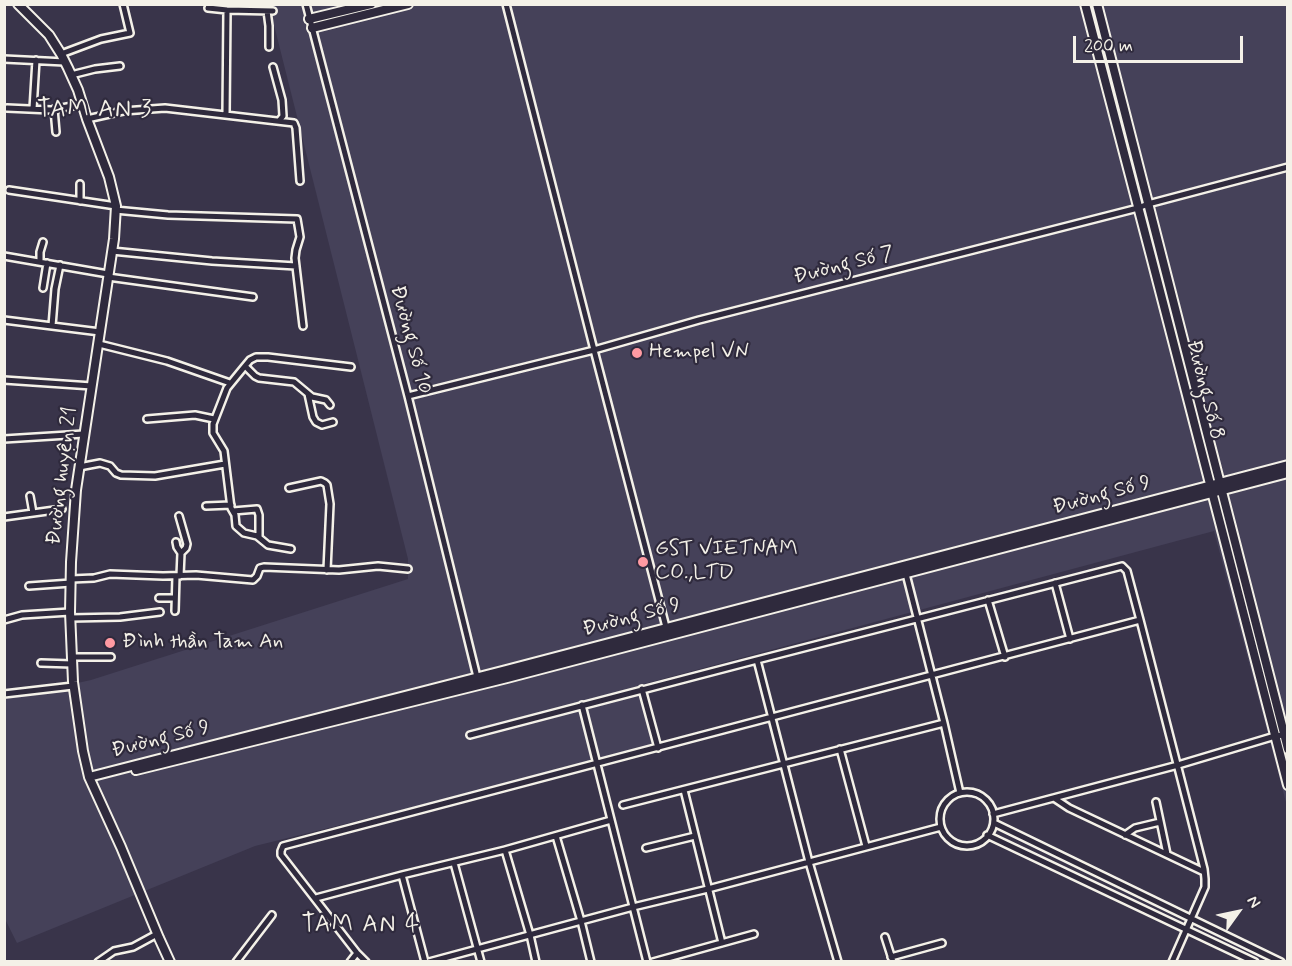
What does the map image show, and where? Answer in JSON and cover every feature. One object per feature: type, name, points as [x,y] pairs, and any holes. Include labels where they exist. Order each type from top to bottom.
[{"type":"street","name":"Đường huyện 21","points":[[18,4],[49,35],[63,58],[83,104],[109,177],[115,208],[112,251],[75,498],[70,615],[72,661],[83,751],[90,779],[125,856],[166,960]]},
{"type":"street","points":[[4,59],[63,58],[101,39],[130,33],[123,4]]},
{"type":"street","name":"Đường Số 10","points":[[306,4],[408,396],[478,681]]},
{"type":"street","points":[[309,19],[370,4]]},
{"type":"street","points":[[312,28],[408,4]]},
{"type":"street","points":[[506,4],[666,627]]},
{"type":"street","name":"Đường Số 8","points":[[1085,4],[1287,785]]},
{"type":"street","name":"Đường Số 8","points":[[1097,4],[1287,749]]},
{"type":"street","points":[[208,8],[227,10],[257,8],[270,11],[269,47]]},
{"type":"street","points":[[226,115],[227,10]]},
{"type":"street","points":[[33,109],[36,60]]},
{"type":"street","points":[[71,75],[120,66]]},
{"type":"street","points":[[273,67],[282,100],[283,116],[279,121]]},
{"type":"street","points":[[7,108],[54,109],[83,104]]},
{"type":"street","points":[[87,119],[123,111],[165,108],[294,123],[296,124],[300,181]]},
{"type":"street","points":[[54,109],[56,132]]},
{"type":"street","name":"Đường Số 7","points":[[408,396],[594,350],[710,317],[1138,208],[1287,167]]},
{"type":"street","points":[[80,184],[80,201]]},
{"type":"street","points":[[9,190],[168,215],[295,218],[298,221],[300,237],[296,250],[296,266],[303,326]]},
{"type":"street","points":[[40,262],[43,242]]},
{"type":"street","points":[[112,251],[212,261],[296,266]]},
{"type":"street","points":[[4,256],[108,275],[253,297]]},
{"type":"street","points":[[43,288],[47,263]]},
{"type":"street","points":[[52,326],[55,289],[60,265]]},
{"type":"street","points":[[4,320],[100,332]]},
{"type":"street","points":[[99,344],[167,361],[230,383]]},
{"type":"street","points":[[291,549],[273,546],[259,537],[240,531],[236,526],[222,447],[212,429],[214,419],[230,383],[250,360],[256,357],[351,368]]},
{"type":"street","points":[[245,366],[255,376],[294,382],[308,394],[326,400],[330,405]]},
{"type":"street","points":[[4,380],[92,386]]},
{"type":"street","points":[[308,394],[316,422],[322,425],[333,423]]},
{"type":"street","points":[[147,419],[195,415],[214,419]]},
{"type":"street","points":[[4,439],[84,434]]},
{"type":"street","points":[[79,467],[100,463],[110,466],[121,475],[155,476],[225,464]]},
{"type":"street","name":"Đường Số 9","points":[[90,779],[478,681],[1211,490],[1287,465]]},
{"type":"street","name":"Đường Số 9","points":[[1220,486],[1287,473]]},
{"type":"street","points":[[289,488],[321,482],[327,485],[330,504],[327,570]]},
{"type":"street","points":[[30,496],[33,513]]},
{"type":"street","points":[[206,506],[257,509],[259,537]]},
{"type":"street","points":[[4,517],[62,509]]},
{"type":"street","points":[[179,516],[187,544],[181,553]]},
{"type":"street","points":[[175,611],[181,553],[176,542]]},
{"type":"street","points":[[29,586],[110,574],[195,575],[253,579],[256,578],[260,568],[264,567],[327,570],[378,566],[408,569]]},
{"type":"street","points":[[470,735],[1122,566],[1127,571],[1204,872],[1205,887],[1172,962]]},
{"type":"street","points":[[905,570],[960,793]]},
{"type":"street","name":"Đường Số 9","points":[[478,681],[666,627],[905,570]]},
{"type":"street","points":[[1055,583],[1070,639]]},
{"type":"street","points":[[159,598],[175,598]]},
{"type":"street","points":[[988,600],[1005,657]]},
{"type":"street","points":[[4,620],[22,615],[120,617],[160,612]]},
{"type":"street","points":[[366,962],[281,855],[283,846],[1140,620]]},
{"type":"street","points":[[41,663],[111,657]]},
{"type":"street","points":[[757,660],[783,764],[838,962]]},
{"type":"street","points":[[4,694],[74,686]]},
{"type":"street","points":[[642,689],[658,748]]},
{"type":"street","points":[[582,705],[647,962]]},
{"type":"street","points":[[623,805],[944,723]]},
{"type":"street","points":[[993,814],[1284,735]]},
{"type":"street","points":[[840,749],[866,846]]},
{"type":"street","points":[[684,790],[722,943]]},
{"type":"street","points":[[960,793],[974,794],[983,798],[990,805],[993,814],[994,823],[989,834],[975,845],[961,846],[948,839],[941,827],[942,808],[951,797],[960,793]]},
{"type":"street","points":[[1054,798],[1069,808],[1204,872]]},
{"type":"street","points":[[1156,802],[1167,854]]},
{"type":"street","points":[[316,898],[505,850],[611,820]]},
{"type":"street","points":[[1125,835],[1135,828],[1160,822]]},
{"type":"street","points":[[994,823],[1281,962]]},
{"type":"street","points":[[402,875],[427,962],[941,827]]},
{"type":"street","points":[[987,835],[1255,962]]},
{"type":"street","points":[[556,836],[591,962]]},
{"type":"street","points":[[646,848],[695,836]]},
{"type":"street","points":[[505,850],[536,962]]},
{"type":"street","points":[[453,863],[481,962]]},
{"type":"street","points":[[236,962],[272,915]]},
{"type":"street","points":[[98,962],[114,951],[133,946],[157,934]]},
{"type":"street","points":[[653,962],[754,934]]},
{"type":"street","points":[[885,937],[892,959],[942,943]]},
{"type":"street","points":[[350,962],[357,953]]},
{"type":"shaded area","points":[[269,5],[1287,5],[1287,806],[1214,531],[640,685],[655,748],[255,846],[17,943],[5,919],[5,699],[91,680],[408,579],[408,559]]},
{"type":"place","name":"Hempel VN","points":[[637,353]]},
{"type":"place","name":"GST VIETNAM CO.,LTD","points":[[643,562]]},
{"type":"place","name":"Đình thần Tam An","points":[[110,643]]},
{"type":"district","name":"TAM AN 3","points":[[95,111]]},
{"type":"district","name":"TAM AN 4","points":[[361,926]]}]
